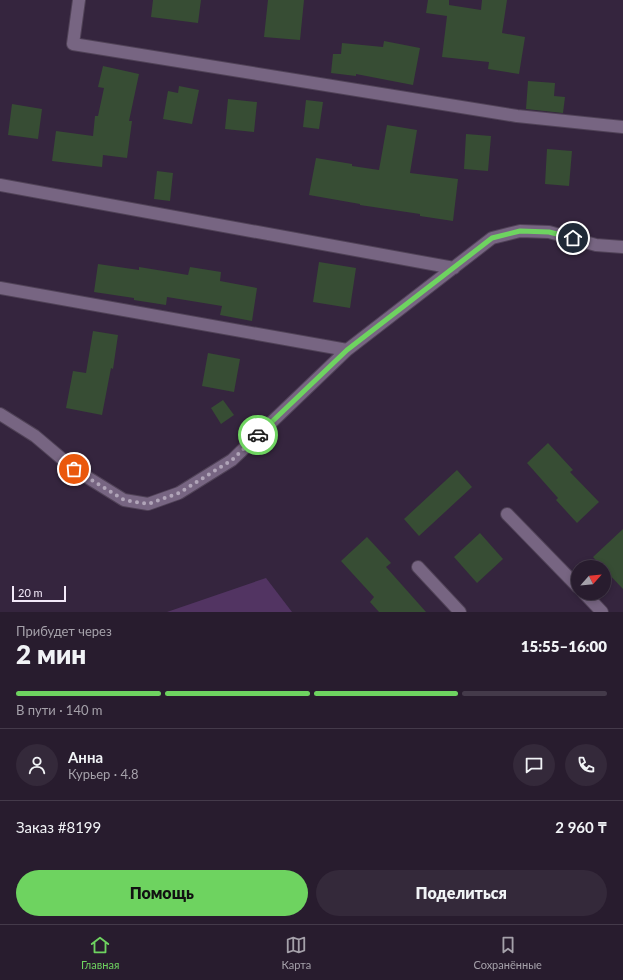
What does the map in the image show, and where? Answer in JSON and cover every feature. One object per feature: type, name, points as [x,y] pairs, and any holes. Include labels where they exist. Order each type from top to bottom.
[{"type":"street","points":[[79,0],[73,44],[518,116],[623,127]]},
{"type":"street","points":[[0,186],[454,268]]},
{"type":"street","points":[[0,414],[35,436],[74,469],[124,500],[148,504],[179,493],[232,460],[347,350],[492,238],[520,231],[549,232],[596,245],[623,247]]},
{"type":"street","points":[[0,288],[347,350]]},
{"type":"street","points":[[507,514],[571,580]]},
{"type":"street","points":[[418,567],[460,612]]},
{"type":"street","points":[[591,600],[602,612]]},
{"type":"shaded area","points":[[266,578],[292,612],[167,612]]},
{"type":"building","points":[[153,0],[201,0],[198,23],[151,17]]},
{"type":"building","points":[[268,0],[304,0],[300,40],[264,37]]},
{"type":"building","points":[[428,0],[449,0],[449,5],[481,10],[482,0],[507,0],[502,33],[525,37],[519,74],[488,69],[489,62],[442,57],[447,16],[426,13]]},
{"type":"building","points":[[384,41],[420,48],[413,85],[356,74],[356,76],[331,73],[333,54],[341,54],[342,43],[383,47]]},
{"type":"building","points":[[103,66],[139,74],[129,121],[132,121],[127,158],[103,155],[102,167],[52,161],[56,131],[93,136],[95,116],[98,116],[104,88],[98,87]]},
{"type":"building","points":[[528,81],[555,83],[554,96],[565,97],[563,113],[526,109]]},
{"type":"building","points":[[179,86],[199,90],[192,124],[163,119],[168,91],[178,93]]},
{"type":"building","points":[[228,99],[257,102],[254,132],[225,129]]},
{"type":"building","points":[[306,100],[323,102],[319,129],[303,127]]},
{"type":"building","points":[[12,104],[42,109],[38,139],[8,135]]},
{"type":"building","points":[[387,125],[417,130],[410,173],[458,179],[453,221],[309,195],[316,158],[379,170]]},
{"type":"building","points":[[466,134],[491,136],[488,171],[464,169]]},
{"type":"building","points":[[547,149],[572,151],[569,186],[545,184]]},
{"type":"building","points":[[157,171],[173,173],[170,201],[154,199]]},
{"type":"building","points":[[319,262],[356,268],[350,308],[313,302]]},
{"type":"building","points":[[98,264],[139,270],[139,267],[188,275],[190,267],[221,272],[220,281],[257,288],[252,321],[220,315],[222,306],[167,297],[166,305],[134,300],[134,298],[94,292]]},
{"type":"building","points":[[93,331],[118,335],[113,369],[111,368],[102,415],[66,408],[73,371],[86,373]]},
{"type":"building","points":[[208,353],[240,359],[234,392],[202,386]]},
{"type":"building","points":[[223,400],[234,415],[221,424],[211,408]]},
{"type":"building","points":[[548,443],[573,470],[570,472],[599,502],[577,523],[556,500],[558,498],[527,463]]},
{"type":"building","points":[[457,470],[472,487],[419,536],[404,519]]},
{"type":"building","points":[[623,529],[623,589],[611,576],[611,560],[596,560],[593,557]]},
{"type":"building","points":[[480,533],[503,559],[477,583],[454,557]]},
{"type":"building","points":[[367,537],[391,563],[386,567],[426,612],[379,612],[370,602],[374,597],[341,561]]},
{"type":"way so far","points":[[74,469],[124,500],[148,504],[179,493],[232,460],[258,435]]},
{"type":"route","points":[[258,435],[347,350],[492,238],[520,231],[549,232],[573,238]]}]
